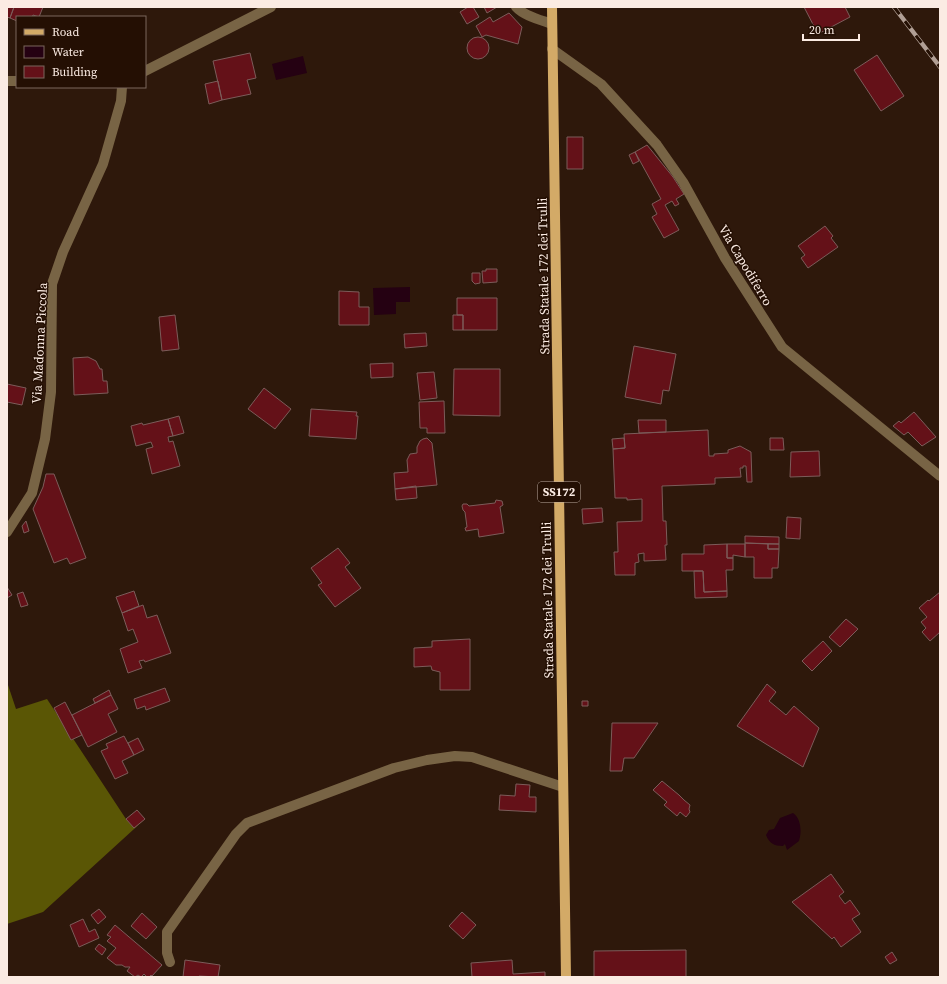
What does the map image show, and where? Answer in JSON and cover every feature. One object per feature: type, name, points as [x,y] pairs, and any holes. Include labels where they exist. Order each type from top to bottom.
[{"type":"main road","name":"Strada Statale 172 dei Trulli","points":[[552,7],[566,977]]},
{"type":"street","points":[[146,70],[271,7]]},
{"type":"street","points":[[516,7],[519,10],[552,24]]},
{"type":"street","name":"Via Capodiferro","points":[[552,49],[601,84],[657,145],[683,182],[725,258],[782,347],[940,476]]},
{"type":"street","name":"Via Madonna Piccola","points":[[7,532],[32,492],[45,439],[51,392],[52,284],[63,252],[103,164],[121,101],[122,88]]},
{"type":"street","points":[[170,962],[167,953],[166,932],[236,834],[247,823],[394,768],[427,760],[455,756],[472,757],[563,787]]},
{"type":"shaded area","points":[[7,682],[16,709],[47,699],[126,819],[134,828],[145,819],[43,912],[7,924]]},
{"type":"water","points":[[303,56],[307,73],[276,80],[272,64]]},
{"type":"water","points":[[410,287],[410,302],[396,302],[396,314],[374,315],[373,288]]},
{"type":"water","points":[[793,813],[798,818],[801,830],[800,837],[799,841],[787,850],[785,844],[783,846],[774,845],[770,842],[766,835],[769,830],[774,829],[780,818]]},
{"type":"building","points":[[7,7],[14,7],[10,18],[7,17]]},
{"type":"building","points":[[14,7],[43,7],[39,16],[16,16],[16,21],[10,18]]},
{"type":"building","points":[[468,7],[473,7],[479,17],[467,24],[460,12]]},
{"type":"building","points":[[484,7],[497,7],[487,13]]},
{"type":"building","points":[[804,7],[845,7],[850,17],[818,34]]},
{"type":"building","points":[[509,13],[522,27],[518,44],[486,35],[482,37],[476,26],[490,17],[493,22]]},
{"type":"building","points":[[478,37],[486,40],[489,48],[486,56],[478,59],[470,56],[467,48],[470,40]]},
{"type":"building","points":[[250,53],[256,78],[247,80],[251,94],[222,100],[213,61]]},
{"type":"building","points":[[877,55],[904,96],[881,111],[854,70]]},
{"type":"building","points":[[218,81],[222,100],[209,104],[205,84]]},
{"type":"building","points":[[567,137],[583,137],[583,169],[567,169]]},
{"type":"building","points":[[647,145],[673,177],[684,194],[676,199],[679,204],[675,206],[672,201],[665,205],[679,230],[664,238],[652,217],[657,214],[652,204],[661,199],[635,152]]},
{"type":"building","points":[[635,152],[639,161],[633,164],[629,155]]},
{"type":"building","points":[[825,226],[833,236],[831,238],[838,247],[808,268],[801,258],[805,255],[798,246]]},
{"type":"building","points":[[486,269],[497,269],[497,282],[483,283],[482,271],[486,271]]},
{"type":"building","points":[[472,273],[480,273],[480,283],[475,284],[472,281]]},
{"type":"building","points":[[339,291],[359,292],[359,307],[369,307],[369,325],[339,325]]},
{"type":"building","points":[[457,298],[497,298],[497,330],[463,330],[463,315],[457,315]]},
{"type":"building","points":[[175,315],[179,349],[162,351],[159,317]]},
{"type":"building","points":[[453,315],[463,315],[463,330],[453,330]]},
{"type":"building","points":[[426,333],[427,346],[405,348],[404,334]]},
{"type":"building","points":[[634,346],[676,354],[669,391],[663,390],[661,404],[625,397]]},
{"type":"building","points":[[88,357],[96,361],[100,369],[102,369],[103,381],[107,381],[108,393],[74,395],[73,358]]},
{"type":"building","points":[[393,363],[393,377],[371,378],[370,364]]},
{"type":"building","points":[[454,369],[500,369],[500,416],[453,415]]},
{"type":"building","points":[[434,372],[437,398],[420,400],[417,373]]},
{"type":"building","points":[[7,384],[26,388],[22,405],[7,402]]},
{"type":"building","points":[[264,388],[291,409],[275,429],[248,409]]},
{"type":"building","points":[[444,401],[445,433],[427,433],[427,428],[420,428],[419,402]]},
{"type":"building","points":[[311,409],[357,412],[356,439],[309,436]]},
{"type":"building","points":[[914,412],[936,437],[922,446],[908,432],[904,435],[893,426],[899,421],[901,423]]},
{"type":"building","points":[[179,416],[184,433],[173,436],[168,419]]},
{"type":"building","points":[[168,419],[173,436],[168,437],[169,442],[173,441],[180,466],[152,474],[146,449],[153,447],[151,442],[136,446],[131,426],[142,423],[143,425]]},
{"type":"building","points":[[638,420],[666,420],[666,432],[639,433]]},
{"type":"building","points":[[708,430],[709,456],[728,453],[728,450],[740,446],[751,452],[752,482],[747,482],[746,466],[743,466],[743,468],[740,468],[741,477],[715,478],[715,484],[662,486],[663,521],[666,521],[666,560],[644,561],[644,553],[638,554],[639,562],[635,563],[635,575],[615,575],[614,552],[618,552],[617,522],[642,521],[642,499],[627,500],[627,498],[615,498],[613,449],[625,448],[624,434]]},
{"type":"building","points":[[427,438],[432,443],[437,485],[395,489],[394,473],[408,472],[407,460],[410,454],[417,453],[417,447],[420,441]]},
{"type":"building","points":[[624,438],[625,448],[613,449],[612,439]]},
{"type":"building","points":[[770,438],[783,438],[784,450],[770,450]]},
{"type":"building","points":[[819,451],[820,476],[790,477],[791,452]]},
{"type":"building","points":[[46,474],[54,474],[86,558],[70,564],[67,558],[54,563],[33,509],[43,487]]},
{"type":"building","points":[[416,486],[417,498],[396,500],[395,489]]},
{"type":"building","points":[[496,500],[502,501],[503,505],[500,507],[504,533],[479,537],[478,529],[466,531],[465,528],[467,527],[465,512],[462,506],[463,504],[467,504],[469,506],[495,503]]},
{"type":"building","points":[[602,508],[603,522],[583,524],[582,509]]},
{"type":"building","points":[[787,517],[801,518],[800,539],[786,538]]},
{"type":"building","points":[[26,521],[29,531],[24,533],[22,526]]},
{"type":"building","points":[[745,536],[779,537],[779,544],[745,543]]},
{"type":"building","points":[[745,543],[768,544],[768,549],[779,549],[778,568],[772,568],[772,578],[754,578],[754,557],[745,557]]},
{"type":"building","points":[[727,544],[727,558],[733,558],[733,570],[726,570],[727,591],[704,592],[703,571],[682,571],[682,554],[704,554],[704,545]]},
{"type":"building","points":[[727,544],[745,544],[745,557],[733,555],[733,558],[727,558]]},
{"type":"building","points":[[768,544],[779,544],[779,549],[768,549]]},
{"type":"building","points":[[338,548],[350,563],[345,567],[361,588],[335,607],[318,585],[322,583],[311,568]]},
{"type":"building","points":[[694,571],[703,571],[704,592],[727,591],[727,597],[695,598]]},
{"type":"building","points":[[7,587],[12,595],[7,598]]},
{"type":"building","points":[[134,591],[139,606],[122,613],[116,597]]},
{"type":"building","points":[[23,592],[28,605],[21,607],[17,594]]},
{"type":"building","points":[[940,592],[940,632],[930,641],[922,632],[926,628],[921,622],[927,617],[919,608]]},
{"type":"building","points":[[143,605],[147,618],[157,615],[171,653],[145,662],[144,660],[139,661],[142,668],[128,673],[120,649],[138,642],[133,629],[128,631],[122,613]]},
{"type":"building","points":[[846,619],[858,629],[840,647],[829,637]]},
{"type":"building","points":[[470,639],[470,690],[440,690],[440,672],[432,670],[431,666],[414,667],[414,648],[432,647],[432,641]]},
{"type":"building","points":[[823,641],[832,651],[812,671],[802,661]]},
{"type":"building","points":[[767,684],[776,692],[769,701],[786,715],[794,706],[819,728],[803,767],[737,726]]},
{"type":"building","points":[[165,688],[170,701],[146,710],[145,706],[137,709],[134,699]]},
{"type":"building","points":[[109,690],[111,695],[95,703],[93,699]]},
{"type":"building","points":[[111,695],[118,709],[108,714],[117,732],[88,747],[72,715]]},
{"type":"building","points":[[582,701],[588,701],[588,706],[582,706]]},
{"type":"building","points":[[65,702],[82,735],[71,740],[54,708]]},
{"type":"building","points":[[612,723],[658,723],[634,758],[624,758],[622,771],[610,771]]},
{"type":"building","points":[[124,736],[134,755],[122,761],[128,773],[115,779],[101,751],[108,748],[106,744]]},
{"type":"building","points":[[138,738],[144,750],[134,755],[128,743]]},
{"type":"building","points":[[662,781],[690,805],[690,812],[686,817],[680,812],[677,816],[664,805],[667,802],[653,790]]},
{"type":"building","points":[[516,784],[530,785],[529,797],[536,797],[536,812],[499,810],[500,795],[515,796]]},
{"type":"building","points":[[137,810],[145,819],[134,828],[126,819]]},
{"type":"building","points":[[831,874],[844,892],[839,896],[845,904],[850,900],[860,914],[852,919],[861,932],[841,947],[834,937],[832,939],[792,902]]},
{"type":"building","points":[[99,909],[106,917],[98,924],[91,915]]},
{"type":"building","points":[[462,912],[476,925],[463,939],[449,926]]},
{"type":"building","points":[[142,913],[157,927],[146,939],[131,926]]},
{"type":"building","points":[[83,919],[89,932],[95,929],[99,938],[79,947],[70,925]]},
{"type":"building","points":[[115,925],[162,965],[152,976],[147,977],[144,974],[141,977],[138,975],[135,977],[127,971],[130,967],[116,965],[107,958],[116,948],[107,941],[111,937],[107,935]]},
{"type":"building","points":[[99,944],[106,949],[102,955],[95,949]]},
{"type":"building","points":[[686,950],[686,977],[594,977],[594,951]]},
{"type":"building","points":[[892,952],[897,960],[890,964],[885,957]]},
{"type":"building","points":[[185,960],[220,965],[218,977],[183,977]]},
{"type":"building","points":[[512,960],[513,974],[545,972],[545,977],[472,977],[471,963]]},
{"type":"railway","points":[[894,7],[940,67]]}]
